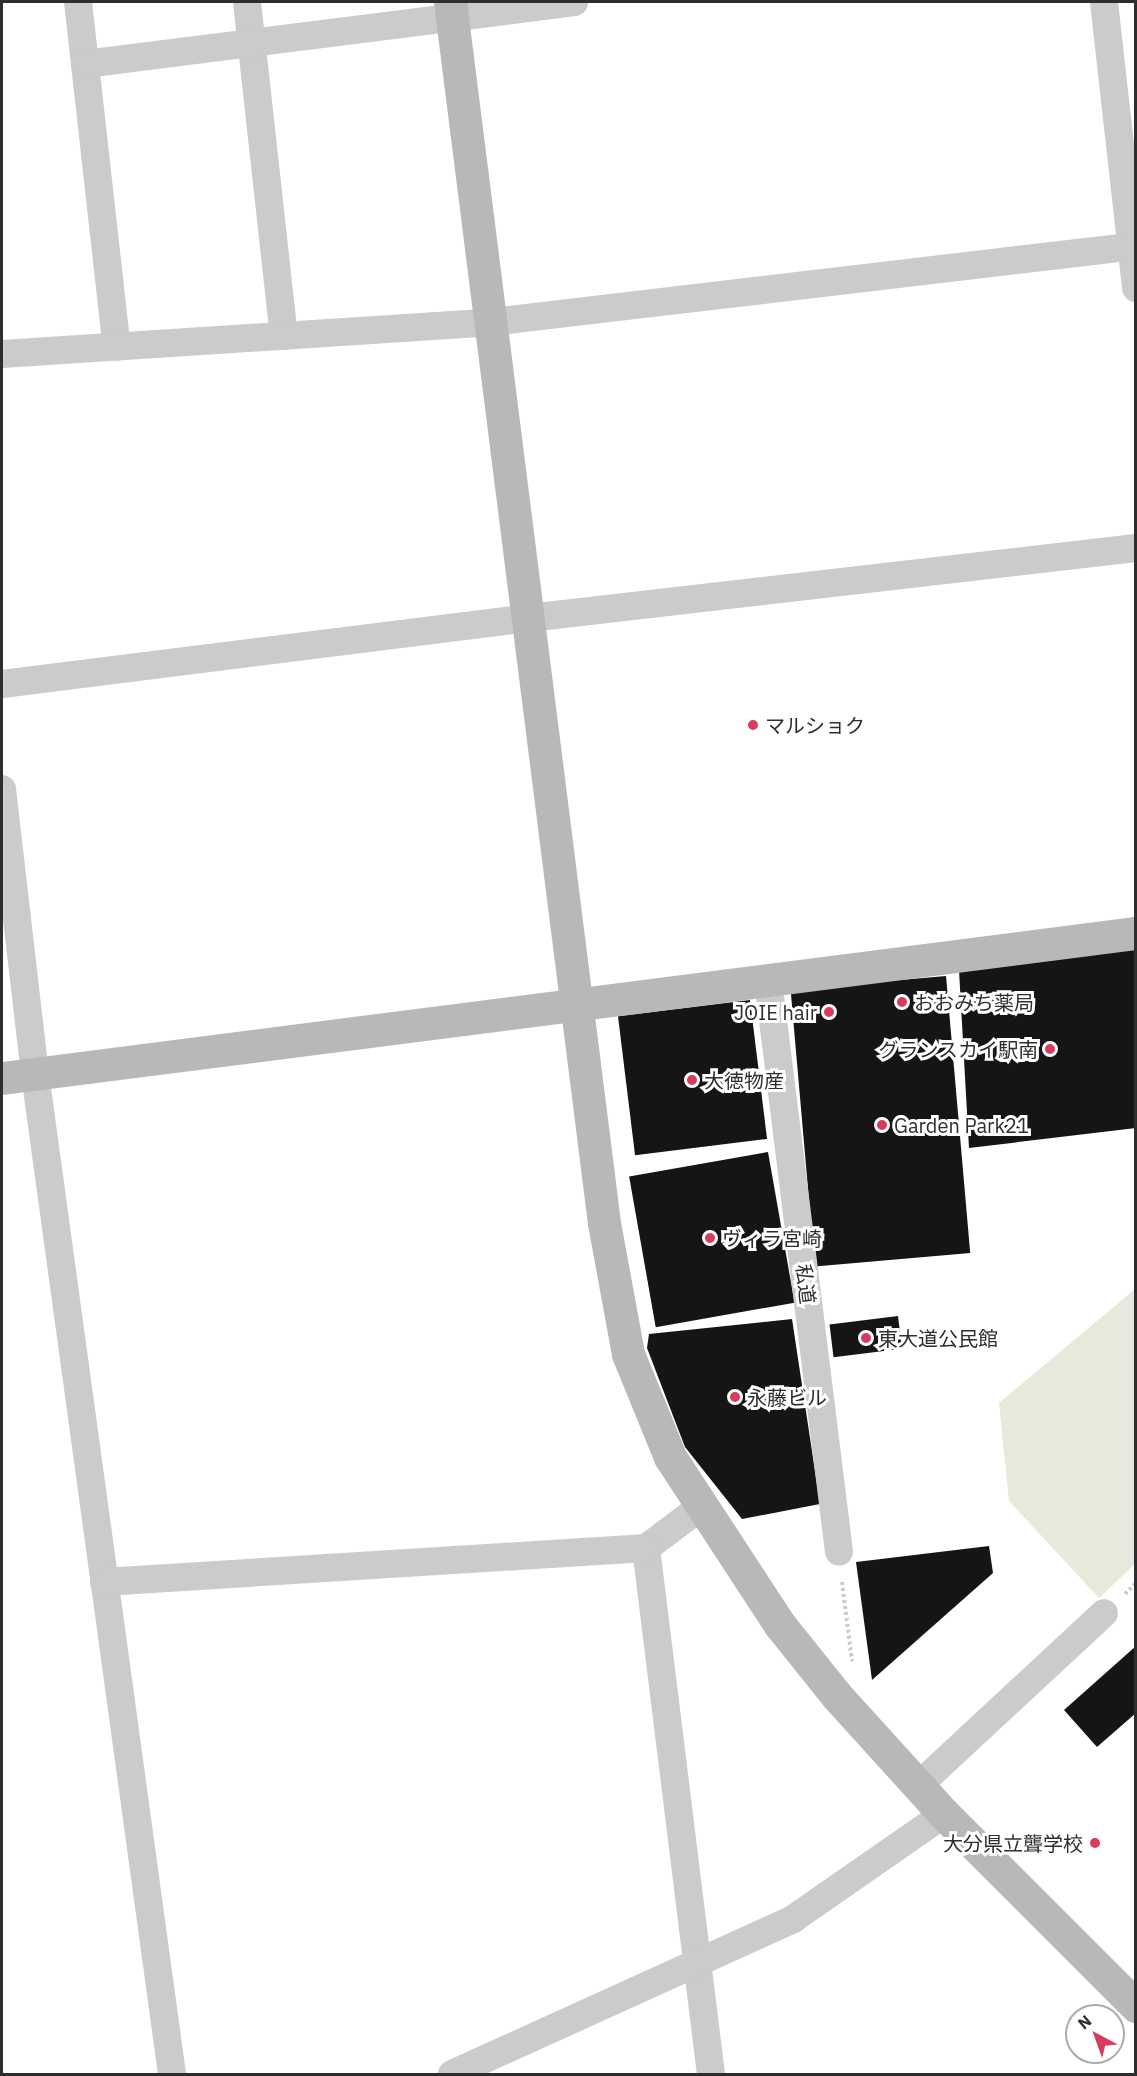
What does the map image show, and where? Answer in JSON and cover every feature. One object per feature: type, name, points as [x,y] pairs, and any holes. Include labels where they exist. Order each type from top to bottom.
[{"type":"street","points":[[78,2],[117,347]]},
{"type":"street","points":[[247,2],[284,336]]},
{"type":"street","points":[[85,64],[252,42],[451,9],[574,2]]},
{"type":"street","points":[[1104,2],[1136,288]]},
{"type":"street","points":[[451,9],[579,1004],[604,1223],[628,1354],[670,1457],[780,1625],[836,1695],[920,1784],[944,1814],[1136,2006]]},
{"type":"street","points":[[2,354],[491,322],[1133,246]]},
{"type":"street","points":[[2,684],[529,618],[1136,548]]},
{"type":"street","points":[[2,789],[35,1074],[172,2074]]},
{"type":"street","points":[[2,1078],[1136,933]]},
{"type":"street","name":"私道","points":[[768,980],[839,1551]]},
{"type":"street","points":[[104,1582],[646,1548],[702,1506]]},
{"type":"street","points":[[646,1548],[711,2074]]},
{"type":"street","points":[[920,1784],[1104,1613]]},
{"type":"street","points":[[452,2074],[793,1919],[944,1814]]},
{"type":"path","points":[[839,1551],[853,1664]]},
{"type":"shaded area","points":[[1135,1289],[1135,1564],[1099,1598],[1009,1501],[999,1403]]},
{"type":"building","name":"グランスカイ駅南","points":[[1136,948],[1136,1128],[969,1148],[959,970]]},
{"type":"building","name":"Garden Park21","points":[[946,976],[970,1253],[815,1267],[791,990]]},
{"type":"building","name":"大徳物産","points":[[750,1000],[767,1139],[635,1155],[618,1016]]},
{"type":"building","name":"ヴィラ宮崎","points":[[768,1152],[795,1303],[656,1327],[629,1176]]},
{"type":"building","name":"東大道公民館","points":[[898,1316],[902,1349],[834,1357],[830,1324]]},
{"type":"building","name":"永藤ビル","points":[[792,1319],[820,1504],[742,1519],[685,1447],[647,1348],[649,1334]]},
{"type":"building","points":[[989,1546],[993,1573],[872,1680],[856,1562]]},
{"type":"building","points":[[1136,1646],[1136,1713],[1097,1747],[1064,1710]]},
{"type":"place","name":"マルショク","points":[[753,725]]},
{"type":"place","name":"おおみち薬局","points":[[902,1002]]},
{"type":"place","name":"JOIE hair","points":[[829,1012]]},
{"type":"place","name":"グランスカイ駅南","points":[[1050,1049]]},
{"type":"place","name":"大徳物産","points":[[692,1080]]},
{"type":"place","name":"Garden Park21","points":[[882,1125]]},
{"type":"place","name":"ヴィラ宮崎","points":[[710,1238]]},
{"type":"place","name":"東大道公民館","points":[[866,1338]]},
{"type":"place","name":"永藤ビル","points":[[735,1397]]},
{"type":"place","name":"大分県立聾学校","points":[[1095,1843]]}]
